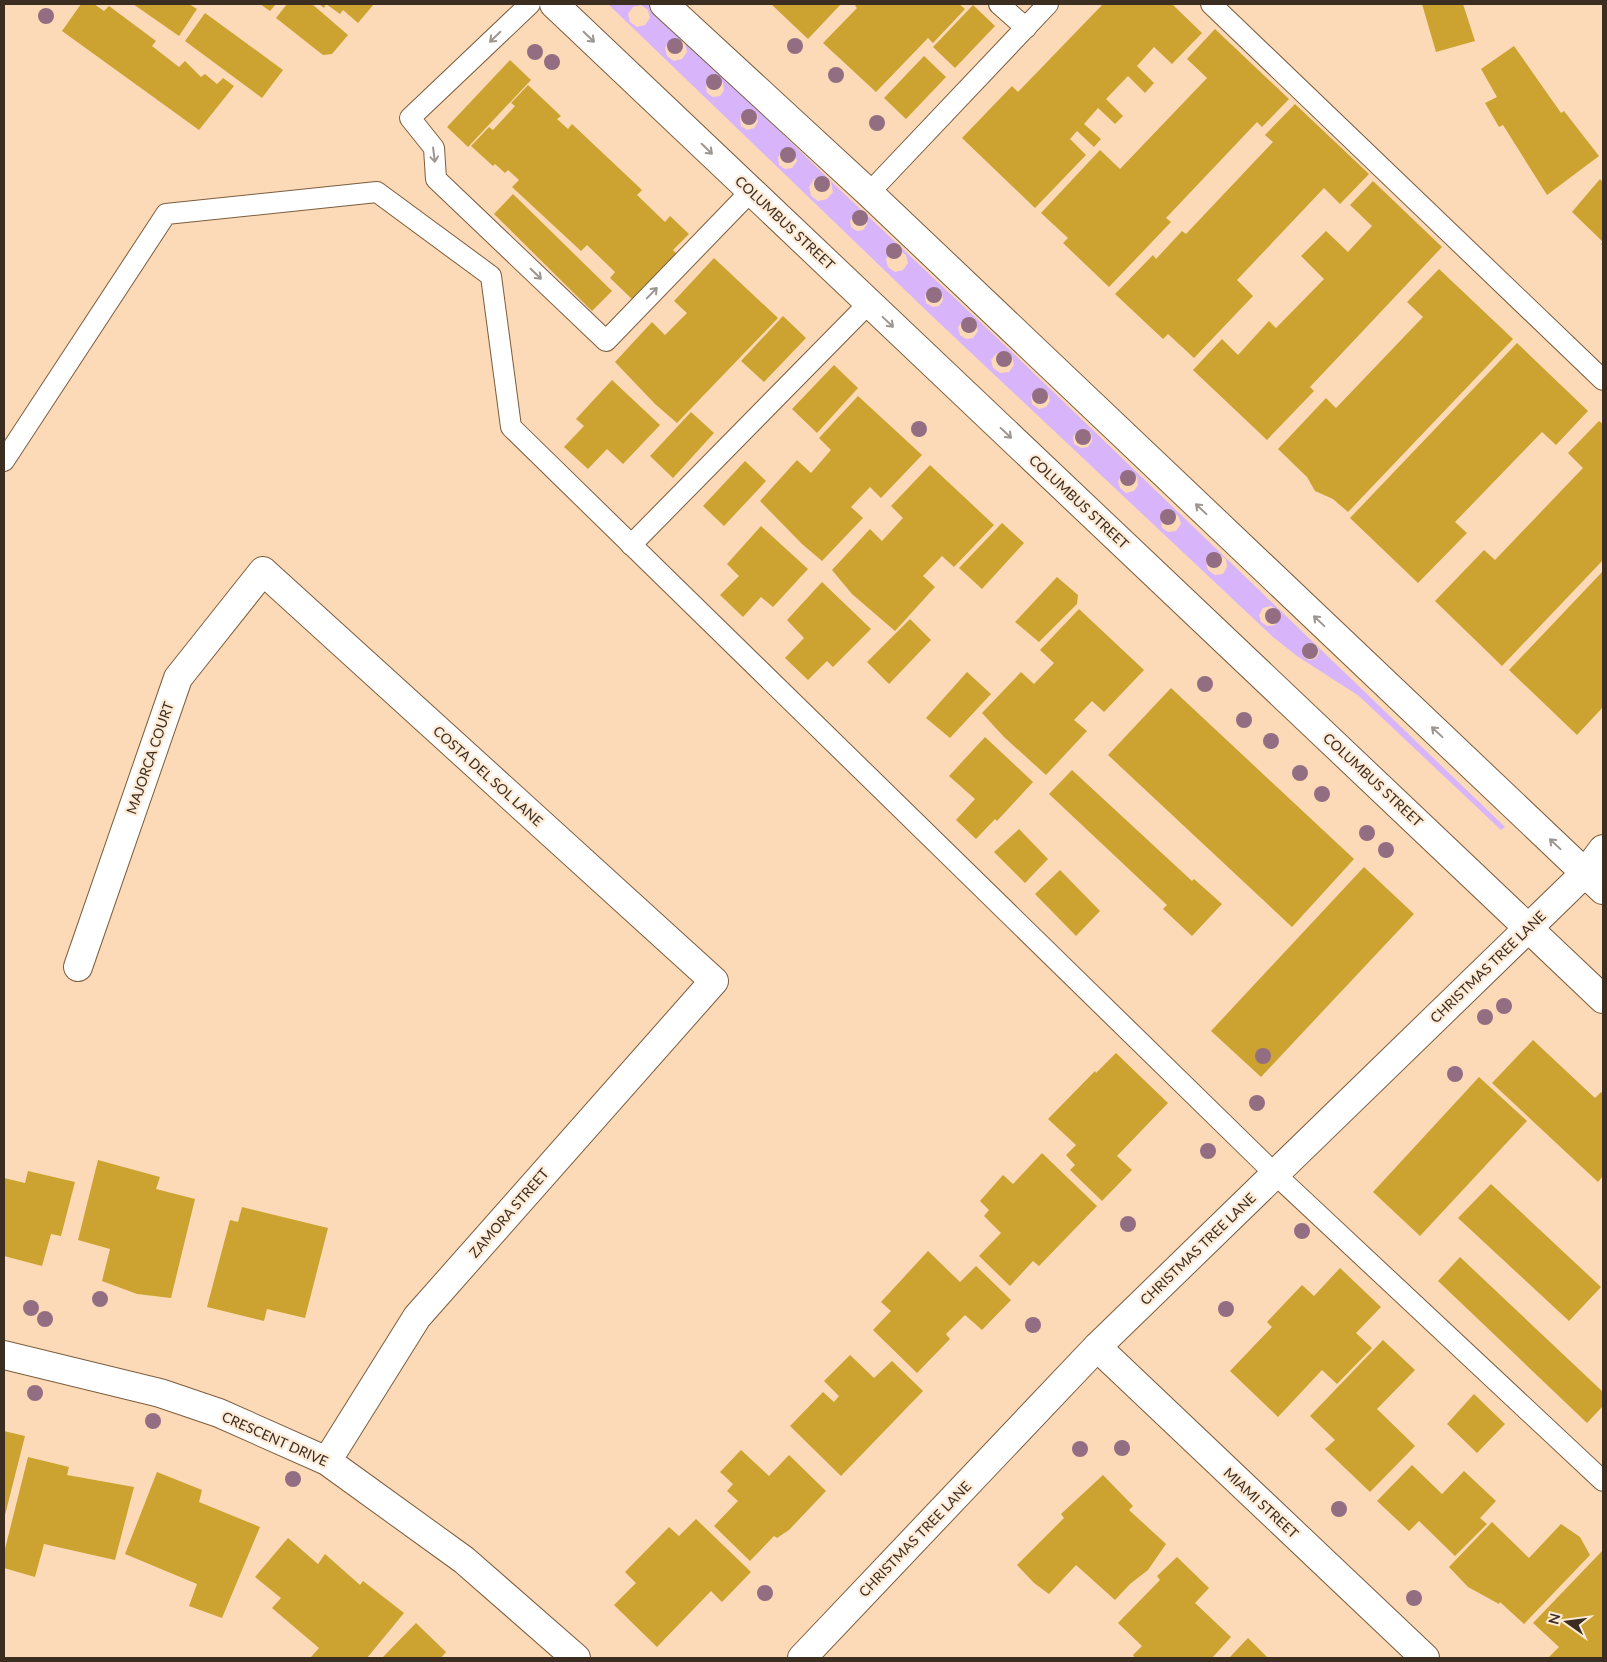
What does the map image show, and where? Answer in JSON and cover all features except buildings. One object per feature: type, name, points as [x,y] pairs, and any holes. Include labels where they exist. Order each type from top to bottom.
[{"type":"street","name":"COLUMBUS STREET","points":[[554,4],[1603,999]]},
{"type":"street","points":[[664,4],[869,193],[1594,881]]},
{"type":"street","name":"MAJORCA COURT","points":[[78,966],[178,678],[263,571]]},
{"type":"street","name":"COSTA DEL SOL LANE","points":[[263,571],[714,981]]},
{"type":"street","name":"CHRISTMAS TREE LANE","points":[[802,1658],[1097,1347],[1528,928],[1594,881],[1603,849]]},
{"type":"street","name":"ZAMORA STREET","points":[[327,1461],[417,1318],[714,981]]},
{"type":"street","name":"MIAMI STREET","points":[[1097,1347],[1425,1658]]},
{"type":"street","name":"CRESCENT DRIVE","points":[[4,1355],[160,1394],[219,1414],[327,1461],[464,1560],[576,1658]]},
{"type":"lane","points":[[530,4],[410,118],[434,148],[436,179],[606,341],[751,191]]},
{"type":"lane","points":[[999,4],[1026,28]]},
{"type":"lane","points":[[869,193],[1048,4]]},
{"type":"lane","points":[[1210,4],[1603,380]]},
{"type":"lane","points":[[4,461],[166,214],[377,192],[491,276],[511,427],[1275,1174],[1603,1481]]},
{"type":"lane","points":[[631,545],[869,303]]},
{"type":"shaded area","points":[[608,4],[649,4],[836,186],[1013,353],[1505,827],[1501,830],[1359,696],[1297,656],[1273,637],[932,316]],"holes":[[[641,5],[648,10],[650,18],[645,25],[637,27],[630,22],[628,14],[633,7]],[[679,39],[685,43],[687,52],[682,59],[674,61],[667,56],[665,48],[670,41]],[[717,78],[723,83],[724,90],[720,96],[713,97],[707,93],[706,86],[710,80]],[[751,111],[757,115],[758,122],[754,128],[747,130],[741,126],[740,118],[744,112]],[[789,150],[795,154],[797,161],[792,168],[785,169],[779,165],[778,157],[782,152]],[[823,177],[831,182],[833,192],[827,199],[818,201],[811,196],[809,187],[814,179]],[[861,213],[866,217],[867,224],[863,230],[857,231],[851,227],[850,221],[854,215]],[[899,250],[906,255],[908,263],[903,270],[895,272],[888,267],[886,259],[891,252]],[[936,289],[942,293],[943,300],[939,306],[933,307],[926,303],[925,296],[929,290]],[[970,319],[976,323],[978,331],[973,338],[966,339],[960,335],[958,327],[963,321]],[[1005,351],[1012,356],[1014,365],[1009,372],[1000,373],[993,368],[991,360],[997,353]],[[1042,390],[1048,394],[1050,401],[1046,407],[1039,409],[1032,404],[1031,397],[1035,391]],[[1084,429],[1091,433],[1092,441],[1088,447],[1081,448],[1074,444],[1073,437],[1077,431]],[[1130,473],[1137,477],[1138,485],[1134,491],[1126,493],[1120,488],[1118,481],[1123,474]],[[1173,512],[1179,517],[1181,524],[1176,531],[1168,532],[1162,528],[1161,520],[1165,514]],[[1219,554],[1226,559],[1227,567],[1223,574],[1215,575],[1208,570],[1206,562],[1211,555]],[[1271,606],[1278,611],[1279,619],[1275,625],[1267,626],[1261,622],[1259,615],[1263,608]],[[1313,644],[1318,647],[1319,654],[1315,659],[1309,660],[1304,657],[1303,650],[1306,645]]]}]
